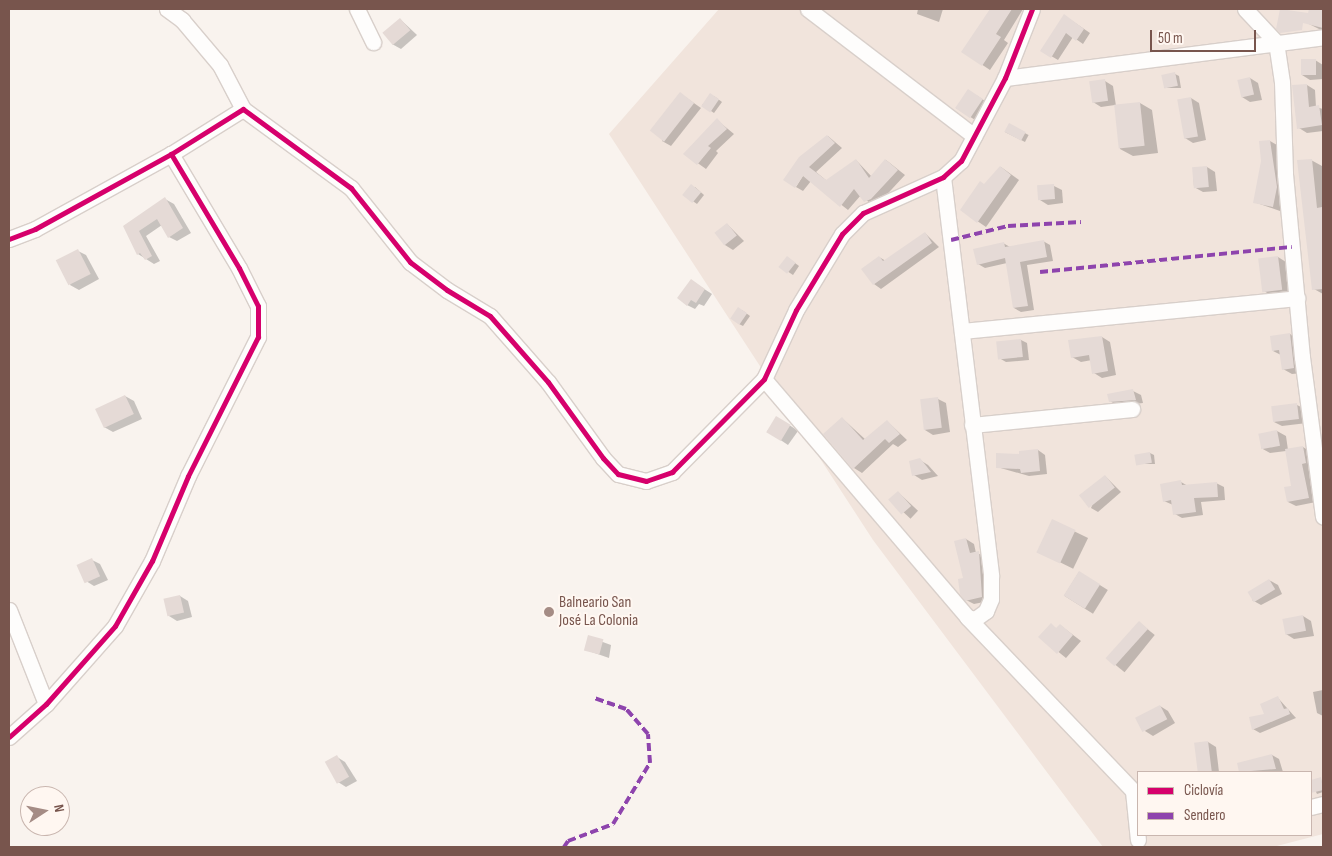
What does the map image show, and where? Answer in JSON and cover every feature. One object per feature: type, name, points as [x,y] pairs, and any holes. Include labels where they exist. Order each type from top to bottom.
[{"type":"street","points":[[167,9],[182,20],[220,65],[243,109],[351,188],[410,262],[448,290],[490,316],[548,382],[602,458],[618,474],[646,481],[672,472],[764,379],[796,310],[842,234],[863,213],[943,177],[961,161],[1005,78],[1032,9]]},
{"type":"street","points":[[357,9],[373,42]]},
{"type":"street","points":[[808,9],[974,136]]},
{"type":"street","points":[[1245,9],[1276,42],[1297,298],[1323,517]]},
{"type":"street","points":[[1005,78],[1323,37]]},
{"type":"street","points":[[9,239],[35,229],[171,154],[243,109]]},
{"type":"street","points":[[9,737],[46,704],[115,626],[152,561],[188,476],[258,337],[258,306],[239,268],[171,154]]},
{"type":"street","points":[[943,177],[991,576],[991,600],[982,616],[967,617]]},
{"type":"street","points":[[962,331],[1297,298]]},
{"type":"street","points":[[764,379],[967,617],[1133,791],[1137,830]]},
{"type":"street","points":[[972,425],[1132,409]]},
{"type":"street","points":[[9,610],[46,704]]},
{"type":"street","points":[[1138,836],[1138,840]]},
{"type":"shaded area","points":[[719,9],[1323,9],[1323,834],[1273,847],[1103,847],[873,540],[609,134]]},
{"type":"building","points":[[990,9],[1012,9],[996,34],[1001,37],[982,66],[961,52]]},
{"type":"building","points":[[1280,9],[1308,13],[1309,9],[1323,9],[1323,28],[1303,23],[1302,30],[1280,33],[1276,29]]},
{"type":"building","points":[[1064,14],[1084,29],[1076,41],[1066,33],[1051,58],[1040,51]]},
{"type":"building","points":[[400,18],[410,30],[393,45],[382,33]]},
{"type":"building","points":[[1301,59],[1316,59],[1316,75],[1301,75]]},
{"type":"building","points":[[1175,72],[1178,86],[1164,89],[1161,75]]},
{"type":"building","points":[[1250,77],[1254,95],[1241,97],[1237,80]]},
{"type":"building","points":[[1105,79],[1108,101],[1092,103],[1089,81]]},
{"type":"building","points":[[1307,84],[1309,107],[1319,105],[1322,125],[1297,129],[1292,85]]},
{"type":"building","points":[[968,89],[983,99],[970,118],[955,108]]},
{"type":"building","points":[[680,92],[694,103],[664,142],[650,131]]},
{"type":"building","points":[[710,93],[719,99],[710,112],[701,106]]},
{"type":"building","points":[[1191,97],[1198,136],[1184,139],[1177,99]]},
{"type":"building","points":[[1140,102],[1145,146],[1119,148],[1114,105]]},
{"type":"building","points":[[717,118],[727,129],[708,146],[711,148],[697,165],[683,154]]},
{"type":"building","points":[[1009,123],[1026,132],[1021,141],[1004,132]]},
{"type":"building","points":[[827,135],[835,143],[809,167],[826,180],[856,159],[869,178],[885,159],[898,170],[871,199],[864,202],[854,189],[840,207],[803,176],[795,188],[783,180],[799,157]]},
{"type":"building","points":[[1270,140],[1277,187],[1273,207],[1253,203],[1261,161],[1259,141]]},
{"type":"building","points":[[1312,159],[1317,208],[1322,207],[1323,289],[1312,290],[1297,160]]},
{"type":"building","points":[[1000,166],[1011,175],[977,223],[960,210],[980,181],[984,184]]},
{"type":"building","points":[[1207,166],[1209,187],[1194,188],[1192,167]]},
{"type":"building","points":[[691,184],[701,192],[692,203],[682,195]]},
{"type":"building","points":[[1054,184],[1055,199],[1038,200],[1037,185]]},
{"type":"building","points":[[165,197],[183,228],[168,238],[157,219],[139,231],[152,256],[145,260],[140,253],[137,255],[123,226]]},
{"type":"building","points":[[727,223],[737,236],[724,245],[714,233]]},
{"type":"building","points":[[925,232],[932,243],[873,285],[861,269],[879,256],[883,261]]},
{"type":"building","points":[[1044,240],[1047,257],[1020,262],[1028,306],[1013,308],[1005,258],[977,265],[973,249],[1004,242],[1005,247]]},
{"type":"building","points":[[78,249],[91,274],[68,285],[56,260]]},
{"type":"building","points":[[787,256],[796,263],[787,274],[778,267]]},
{"type":"building","points":[[1278,256],[1282,290],[1262,292],[1258,258]]},
{"type":"building","points":[[691,279],[705,289],[696,303],[691,300],[687,306],[677,298]]},
{"type":"building","points":[[738,307],[747,313],[739,325],[730,319]]},
{"type":"building","points":[[1290,333],[1294,368],[1282,370],[1279,350],[1272,351],[1270,336]]},
{"type":"building","points":[[1102,336],[1108,371],[1092,374],[1089,355],[1071,358],[1068,340]]},
{"type":"building","points":[[1021,339],[1023,357],[998,360],[996,342]]},
{"type":"building","points":[[1133,389],[1136,400],[1109,402],[1107,394]]},
{"type":"building","points":[[125,395],[134,414],[104,428],[95,409]]},
{"type":"building","points":[[938,397],[942,428],[924,430],[920,399]]},
{"type":"building","points":[[1297,403],[1299,419],[1273,422],[1271,406]]},
{"type":"building","points":[[776,416],[791,425],[781,441],[766,432]]},
{"type":"building","points":[[842,417],[863,440],[887,420],[900,434],[889,443],[885,439],[853,469],[823,434]]},
{"type":"building","points":[[1277,430],[1280,446],[1261,449],[1258,434]]},
{"type":"building","points":[[1303,446],[1306,463],[1302,464],[1309,498],[1287,502],[1284,487],[1291,486],[1285,449]]},
{"type":"building","points":[[1038,449],[1040,471],[1021,473],[1020,469],[996,468],[996,453],[1019,454],[1019,451]]},
{"type":"building","points":[[1150,452],[1152,463],[1136,466],[1134,455]]},
{"type":"building","points":[[920,458],[931,472],[912,476],[909,461]]},
{"type":"building","points":[[1105,475],[1115,488],[1089,508],[1079,495]]},
{"type":"building","points":[[1181,480],[1182,485],[1217,482],[1218,497],[1194,498],[1196,512],[1173,515],[1171,500],[1163,502],[1160,484]]},
{"type":"building","points":[[898,491],[911,506],[901,515],[888,500]]},
{"type":"building","points":[[1052,519],[1076,530],[1060,564],[1036,553]]},
{"type":"building","points":[[966,538],[970,553],[979,551],[982,597],[965,601],[960,594],[958,579],[963,578],[954,541]]},
{"type":"building","points":[[92,558],[100,576],[85,583],[76,565]]},
{"type":"building","points":[[1079,571],[1100,584],[1085,609],[1064,596]]},
{"type":"building","points":[[1269,579],[1275,589],[1254,602],[1248,592]]},
{"type":"building","points":[[180,595],[184,613],[167,616],[163,599]]},
{"type":"building","points":[[1303,615],[1306,631],[1285,635],[1282,619]]},
{"type":"building","points":[[1139,621],[1148,629],[1114,666],[1106,658]]},
{"type":"building","points":[[1051,623],[1056,628],[1060,624],[1073,635],[1057,654],[1038,637]]},
{"type":"building","points":[[588,635],[603,639],[599,655],[584,650]]},
{"type":"building","points":[[1278,696],[1284,709],[1288,708],[1290,714],[1252,730],[1249,717],[1264,714],[1260,704]]},
{"type":"building","points":[[1160,705],[1167,719],[1142,732],[1135,718]]},
{"type":"building","points":[[1208,741],[1212,771],[1198,771],[1194,743]]},
{"type":"building","points":[[1272,754],[1276,769],[1239,771],[1237,763]]},
{"type":"building","points":[[337,755],[349,777],[337,784],[325,762]]},
{"type":"building","points":[[1321,777],[1323,790],[1312,793],[1312,780]]},
{"type":"marked path","points":[[951,240],[1008,226],[1081,222]]},
{"type":"marked path","points":[[1040,272],[1292,247]]},
{"type":"marked path","points":[[564,847],[568,841],[613,824],[650,763],[648,734],[626,709],[594,698]]},
{"type":"cycle path","points":[[9,239],[35,229],[171,154],[243,109],[351,188],[410,262],[447,290],[490,316],[548,382],[603,458],[618,474],[646,481],[672,472],[764,379],[796,310],[842,234],[863,213],[943,177],[961,161],[1005,78],[1032,9]]},
{"type":"cycle path","points":[[9,737],[46,704],[115,626],[152,561],[188,476],[258,337],[258,306],[239,268],[171,154]]},
{"type":"place","name":"Balneario San José La Colonia","points":[[549,612]]}]
